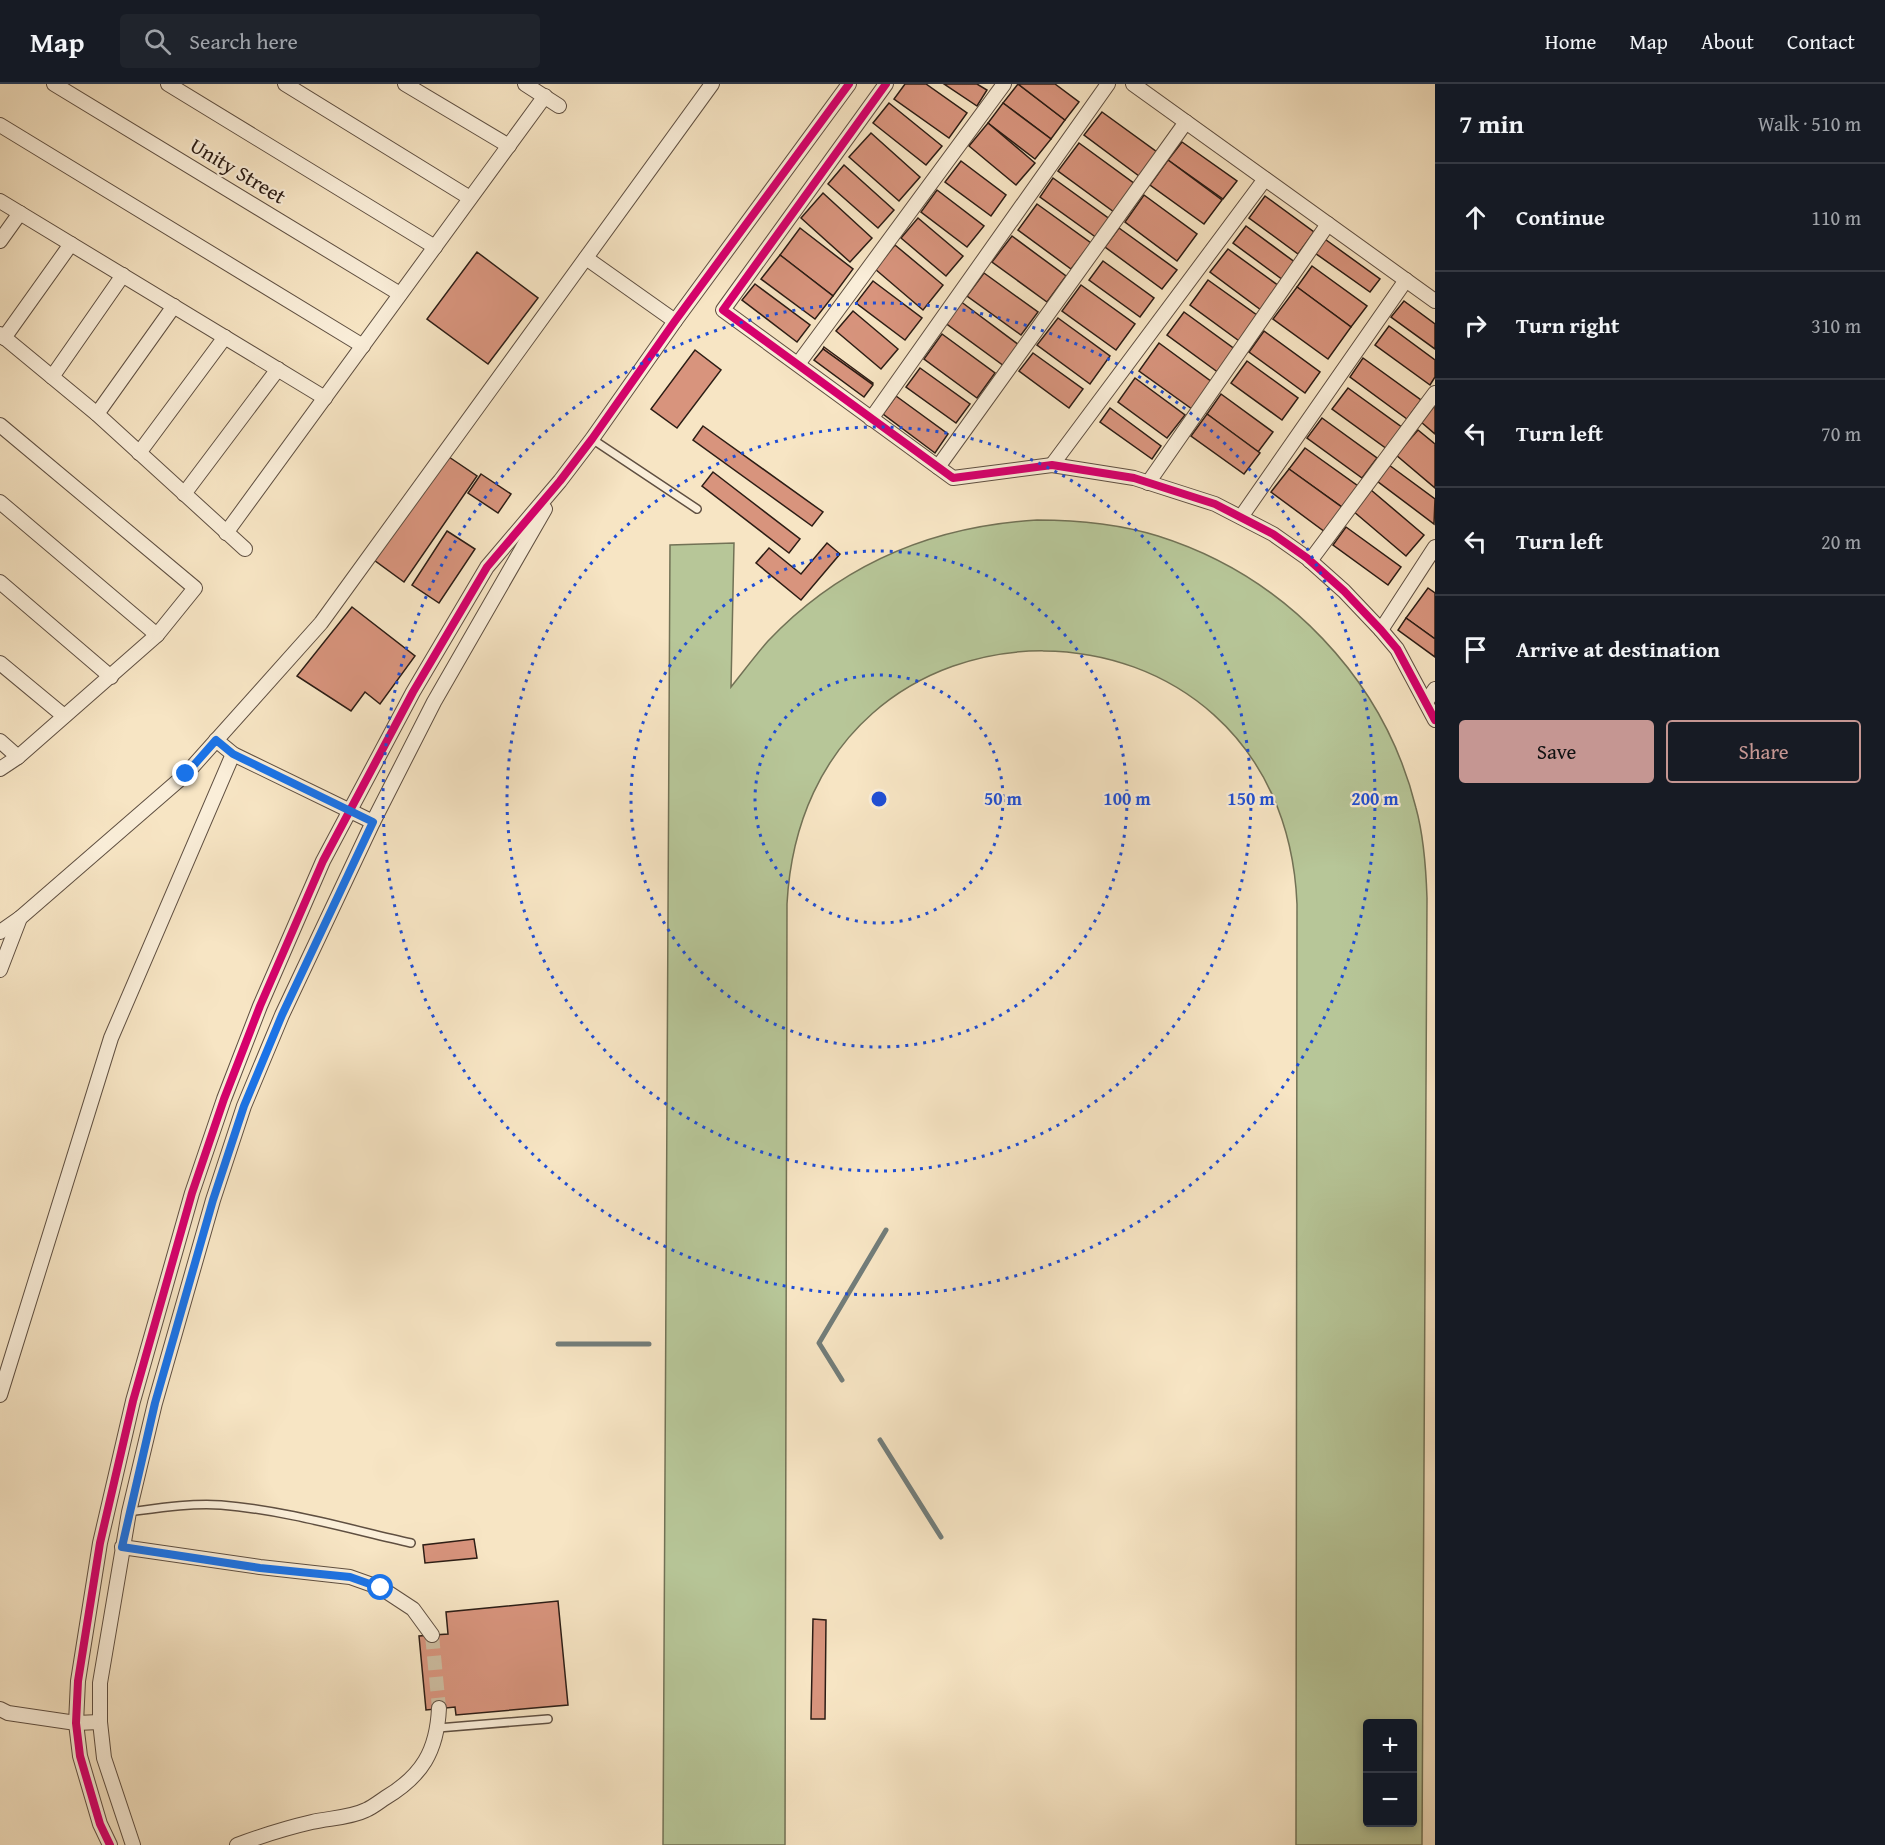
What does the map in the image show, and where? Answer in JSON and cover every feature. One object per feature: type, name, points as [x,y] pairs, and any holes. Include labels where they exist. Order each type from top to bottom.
[{"type":"street","name":"Unity Street","points":[[54,84],[400,294]]},
{"type":"street","points":[[168,84],[435,247]]},
{"type":"street","points":[[285,84],[470,198]]},
{"type":"street","points":[[405,84],[509,146]]},
{"type":"street","points":[[525,84],[559,106]]},
{"type":"street","points":[[0,932],[20,918],[186,774],[321,622],[712,84]]},
{"type":"street","points":[[110,1845],[100,1824],[80,1756],[76,1724],[78,1681],[100,1543],[133,1401],[192,1193],[224,1099],[260,1006],[323,861],[413,692],[487,567],[560,481],[592,439],[675,321],[849,84]]},
{"type":"street","points":[[886,84],[723,310],[953,478],[1052,465],[1134,478],[1215,504],[1274,534],[1344,591],[1381,630],[1397,649],[1435,720]]},
{"type":"street","points":[[798,364],[1004,84]]},
{"type":"street","points":[[871,419],[1108,84]]},
{"type":"street","points":[[1134,84],[1435,301]]},
{"type":"street","points":[[226,533],[545,96]]},
{"type":"street","points":[[938,467],[1186,122]]},
{"type":"street","points":[[0,125],[363,346]]},
{"type":"street","points":[[1052,465],[1265,179]]},
{"type":"street","points":[[0,201],[325,398]]},
{"type":"street","points":[[0,241],[20,213]]},
{"type":"street","points":[[1148,483],[1328,224]]},
{"type":"street","points":[[71,244],[2,336],[97,414],[245,549]]},
{"type":"street","points":[[586,258],[675,321]]},
{"type":"street","points":[[52,377],[123,275]]},
{"type":"street","points":[[1241,517],[1406,280]]},
{"type":"street","points":[[97,414],[174,306]]},
{"type":"street","points":[[139,453],[225,337]]},
{"type":"street","points":[[184,494],[278,369]]},
{"type":"street","points":[[1310,561],[1435,393]]},
{"type":"street","points":[[0,425],[195,588],[157,635],[18,757],[0,769]]},
{"type":"street","points":[[133,1845],[104,1758],[100,1722],[100,1683],[129,1512],[158,1392],[213,1200],[244,1106],[282,1015],[373,822],[434,702],[560,481]]},
{"type":"street","points":[[0,502],[157,635]]},
{"type":"street","points":[[1381,630],[1435,547]]},
{"type":"street","points":[[0,582],[111,677]]},
{"type":"street","points":[[0,663],[64,716]]},
{"type":"street","points":[[1426,702],[1435,689]]},
{"type":"street","points":[[216,740],[233,754],[373,822]]},
{"type":"street","points":[[0,741],[18,757]]},
{"type":"street","points":[[0,1395],[111,1038],[233,754]]},
{"type":"street","points":[[0,970],[20,918]]},
{"type":"street","points":[[122,1547],[260,1568],[350,1577],[381,1588],[413,1609],[432,1635]]},
{"type":"street","points":[[237,1845],[310,1822],[365,1811],[391,1795],[416,1776],[433,1747],[438,1728],[439,1708]]},
{"type":"street","points":[[0,1709],[8,1713],[76,1724],[100,1722]]},
{"type":"lane","points":[[592,439],[697,509]]},
{"type":"lane","points":[[129,1512],[175,1506],[221,1505],[411,1542]]},
{"type":"lane","points":[[438,1728],[548,1719]]},
{"type":"green space","points":[[1037,520],[1083,522],[1128,528],[1158,536],[1204,554],[1247,577],[1287,606],[1323,639],[1354,676],[1380,717],[1401,761],[1421,830],[1427,898],[1422,1845],[1296,1845],[1297,904],[1272,794],[1214,715],[1134,667],[1044,651],[953,666],[872,713],[814,793],[787,904],[785,1845],[663,1845],[670,545],[734,543],[731,687],[768,641],[826,590],[858,570],[891,554],[961,531]]},
{"type":"building","points":[[905,84],[926,84],[967,113],[949,138],[894,99]]},
{"type":"building","points":[[944,84],[977,84],[987,90],[977,106]]},
{"type":"building","points":[[1018,84],[1065,120],[1051,139],[1003,103]]},
{"type":"building","points":[[1018,84],[1055,84],[1079,102],[1065,120]]},
{"type":"building","points":[[889,103],[942,146],[926,165],[873,123]]},
{"type":"building","points":[[1003,103],[1051,139],[1035,159],[988,123]]},
{"type":"building","points":[[1102,112],[1157,152],[1139,176],[1084,135]]},
{"type":"building","points":[[988,123],[1035,163],[1016,185],[969,146]]},
{"type":"building","points":[[871,133],[920,177],[899,201],[849,157]]},
{"type":"building","points":[[1182,142],[1237,181],[1223,199],[1168,160]]},
{"type":"building","points":[[1079,143],[1135,184],[1114,212],[1058,171]]},
{"type":"building","points":[[1168,160],[1222,200],[1204,224],[1150,185]]},
{"type":"building","points":[[961,161],[1006,195],[991,216],[945,182]]},
{"type":"building","points":[[844,165],[894,210],[878,228],[828,184]]},
{"type":"building","points":[[1053,178],[1111,220],[1097,238],[1040,197]]},
{"type":"building","points":[[937,190],[984,226],[967,247],[921,212]]},
{"type":"building","points":[[823,193],[872,238],[850,262],[801,218]]},
{"type":"building","points":[[1144,195],[1197,234],[1177,261],[1125,222]]},
{"type":"building","points":[[1265,196],[1314,232],[1298,254],[1249,218]]},
{"type":"building","points":[[1037,204],[1091,243],[1071,269],[1018,230]]},
{"type":"building","points":[[918,218],[963,256],[946,276],[901,238]]},
{"type":"building","points":[[1246,226],[1296,263],[1283,280],[1233,243]]},
{"type":"building","points":[[800,228],[853,269],[833,296],[780,255]]},
{"type":"building","points":[[1119,228],[1177,270],[1162,289],[1105,247]]},
{"type":"building","points":[[1012,236],[1066,276],[1047,302],[992,262]]},
{"type":"building","points":[[1322,237],[1380,279],[1370,292],[1312,251]]},
{"type":"building","points":[[895,245],[943,285],[923,310],[875,269]]},
{"type":"building","points":[[1228,249],[1279,286],[1261,310],[1210,272]]},
{"type":"building","points":[[477,252],[538,298],[488,364],[427,319]]},
{"type":"building","points":[[780,255],[833,296],[815,319],[761,279]]},
{"type":"building","points":[[1103,261],[1154,298],[1140,317],[1089,280]]},
{"type":"building","points":[[1312,266],[1367,306],[1351,327],[1297,287]]},
{"type":"building","points":[[984,273],[1038,312],[1021,335],[967,296]]},
{"type":"building","points":[[1208,280],[1261,318],[1242,343],[1190,305]]},
{"type":"building","points":[[873,281],[922,318],[905,340],[856,303]]},
{"type":"building","points":[[755,284],[810,325],[797,342],[742,300]]},
{"type":"building","points":[[1081,285],[1135,324],[1116,350],[1062,311]]},
{"type":"building","points":[[1297,287],[1351,327],[1328,359],[1273,319]]},
{"type":"building","points":[[960,301],[1019,345],[1004,366],[944,322]]},
{"type":"building","points":[[1404,301],[1435,324],[1435,349],[1391,317]]},
{"type":"building","points":[[853,311],[898,349],[881,369],[836,331]]},
{"type":"building","points":[[1184,312],[1236,350],[1219,373],[1167,335]]},
{"type":"building","points":[[1058,318],[1110,356],[1090,384],[1037,345]]},
{"type":"building","points":[[1389,326],[1435,360],[1435,377],[1430,385],[1375,345]]},
{"type":"building","points":[[1264,331],[1320,372],[1305,393],[1249,352]]},
{"type":"building","points":[[942,334],[995,373],[977,398],[924,359]]},
{"type":"building","points":[[1159,343],[1212,382],[1192,409],[1139,371]]},
{"type":"building","points":[[824,347],[873,383],[823,349]]},
{"type":"building","points":[[823,349],[873,385],[864,397],[814,360]]},
{"type":"building","points":[[695,350],[721,370],[677,428],[651,409]]},
{"type":"building","points":[[1033,353],[1083,389],[1069,408],[1019,371]]},
{"type":"building","points":[[1363,358],[1421,400],[1407,419],[1350,377]]},
{"type":"building","points":[[1247,361],[1298,398],[1282,420],[1231,383]]},
{"type":"building","points":[[920,368],[970,404],[956,423],[906,387]]},
{"type":"building","points":[[1135,378],[1185,415],[1167,438],[1118,402]]},
{"type":"building","points":[[1348,388],[1403,428],[1387,449],[1332,409]]},
{"type":"building","points":[[1221,394],[1273,432],[1258,452],[1207,414]]},
{"type":"building","points":[[896,396],[948,434],[935,453],[883,414]]},
{"type":"building","points":[[1435,405],[1435,434],[1421,422]]},
{"type":"building","points":[[1110,408],[1161,446],[1152,459],[1100,422]]},
{"type":"building","points":[[1207,414],[1260,453],[1244,474],[1191,436]]},
{"type":"building","points":[[1322,418],[1377,458],[1362,478],[1307,438]]},
{"type":"building","points":[[703,426],[823,512],[812,526],[693,440]]},
{"type":"building","points":[[1418,430],[1435,444],[1435,488],[1396,455]]},
{"type":"building","points":[[1305,448],[1358,486],[1342,507],[1289,469]]},
{"type":"building","points":[[449,457],[477,476],[404,582],[374,560]]},
{"type":"building","points":[[1389,465],[1435,499],[1434,524],[1377,481]]},
{"type":"building","points":[[1289,469],[1343,508],[1325,532],[1271,492]]},
{"type":"building","points":[[713,472],[800,539],[789,553],[702,486]]},
{"type":"building","points":[[481,474],[511,494],[498,513],[468,493]]},
{"type":"building","points":[[1371,490],[1424,535],[1406,556],[1353,511]]},
{"type":"building","points":[[1346,527],[1401,567],[1388,585],[1333,545]]},
{"type":"building","points":[[447,531],[475,549],[439,603],[412,585]]},
{"type":"building","points":[[827,543],[840,554],[801,600],[756,563],[769,548],[801,574]]},
{"type":"building","points":[[1428,588],[1435,593],[1435,639],[1406,618]]},
{"type":"building","points":[[352,607],[415,656],[380,704],[365,692],[351,711],[297,676]]},
{"type":"building","points":[[1406,618],[1435,639],[1435,657],[1398,630]]},
{"type":"building","points":[[474,1539],[477,1558],[425,1563],[423,1545]]},
{"type":"building","points":[[558,1601],[568,1705],[456,1715],[455,1707],[426,1710],[419,1636],[448,1634],[446,1612]]},
{"type":"building","points":[[813,1619],[826,1620],[825,1719],[811,1719]]},
{"type":"waterway","points":[[842,1380],[819,1343],[886,1230]]},
{"type":"waterway","points":[[558,1344],[649,1344]]},
{"type":"waterway","points":[[880,1440],[941,1537]]},
{"type":"tunnel","points":[[432,1635],[439,1708]]},
{"type":"cycle path","points":[[110,1845],[100,1824],[80,1756],[76,1723],[78,1681],[100,1543],[133,1401],[192,1193],[224,1099],[260,1006],[323,861],[413,692],[487,567],[560,481],[592,439],[675,321],[849,84]]},
{"type":"cycle path","points":[[886,84],[723,310],[953,478],[1052,465],[1134,478],[1215,504],[1273,534],[1307,558],[1344,591],[1381,630],[1397,649],[1435,720]]},
{"type":"route","points":[[186,774],[216,740],[233,754],[373,822],[282,1015],[244,1106],[213,1200],[155,1403],[122,1547],[260,1568],[350,1577],[381,1588]]}]
